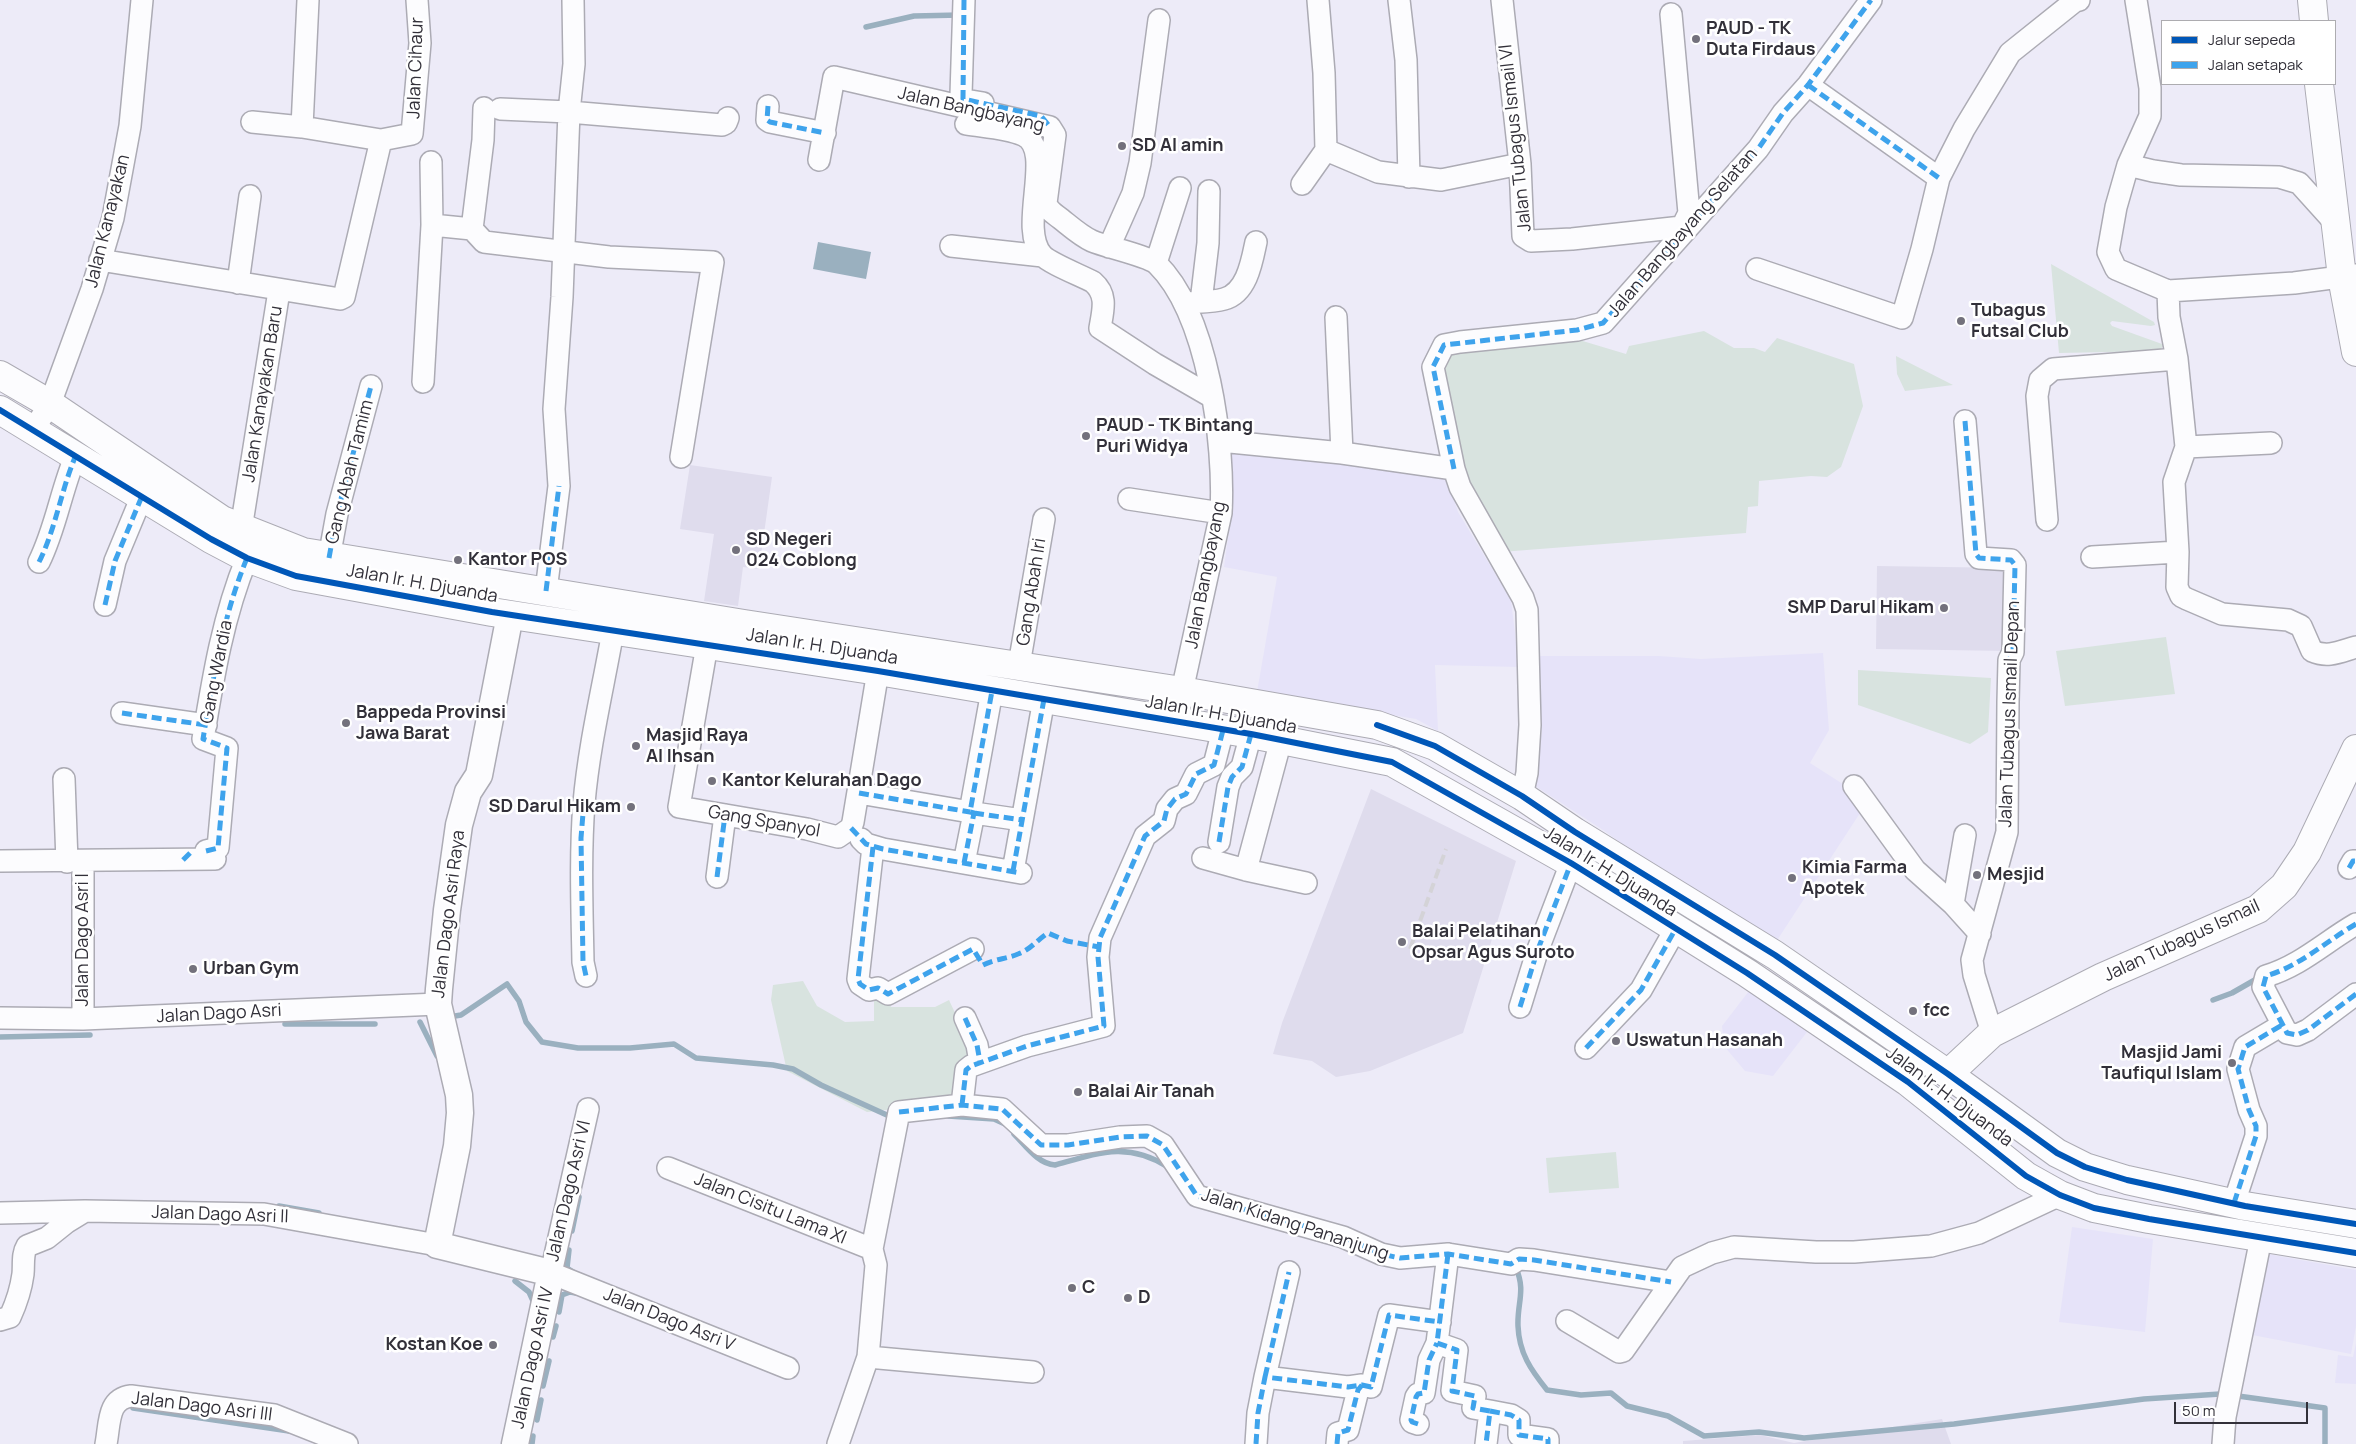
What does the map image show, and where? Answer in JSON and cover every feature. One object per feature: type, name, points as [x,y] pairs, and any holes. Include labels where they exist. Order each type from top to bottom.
[{"type":"main road","points":[[2312,0],[2314,20]]},
{"type":"main road","points":[[2319,85],[2336,224],[2349,276],[2356,352]]},
{"type":"main road","name":"Jalan Ir. H. Djuanda","points":[[0,375],[50,404],[222,520],[300,564],[329,558],[546,591],[833,651],[878,671],[992,692],[1251,734],[1392,762],[1571,863],[1747,974],[1908,1082],[2026,1176],[2060,1194],[2094,1208],[2259,1248],[2356,1253]]},
{"type":"main road","name":"Jalan Ir. H. Djuanda","points":[[0,410],[211,539],[247,558],[300,564],[501,614],[707,645],[833,651],[1019,665],[1182,690],[1377,725],[1435,746],[1522,796],[1575,832],[1766,949],[1948,1074],[2057,1153],[2085,1167],[2127,1180],[2234,1203],[2356,1224]]},
{"type":"main road","points":[[1366,757],[1377,725]]},
{"type":"main road","name":"Jalan Tubagus Ismail","points":[[1948,1074],[1992,1033],[2103,977],[2258,909],[2284,886],[2307,852],[2356,750]]},
{"type":"main road","points":[[1747,974],[1766,949]]},
{"type":"street","name":"Jalan Kanayakan","points":[[32,430],[50,404],[92,289],[113,218],[130,126],[142,0]]},
{"type":"street","points":[[302,127],[308,0]]},
{"type":"street","name":"Jalan Cihaur","points":[[382,140],[410,135],[413,132],[420,43],[417,0]]},
{"type":"street","points":[[546,591],[559,486],[554,408],[562,297],[562,250],[569,112],[574,64],[573,0]]},
{"type":"street","points":[[964,0],[963,99],[1041,116],[1050,126]]},
{"type":"street","points":[[1302,184],[1326,150],[1324,73],[1318,0]]},
{"type":"street","points":[[1399,0],[1406,60],[1408,177]]},
{"type":"street","name":"Jalan Tubagus Ismail VI","points":[[1502,0],[1520,164],[1523,236],[1527,240],[1572,239],[1683,229]]},
{"type":"street","name":"Jalan Bangbayang Selatan","points":[[1522,796],[1527,773],[1530,725],[1526,610],[1523,598],[1467,502],[1454,469],[1433,367],[1444,345],[1577,330],[1603,323],[1683,229],[1758,149],[1783,113],[1808,85],[1871,0]]},
{"type":"street","points":[[1757,269],[1902,318],[1922,249],[1939,178],[1964,129],[2010,53],[2075,1],[2079,0]]},
{"type":"street","points":[[2136,0],[2150,88],[2150,116],[2128,165],[2108,252],[2116,269],[2168,291],[2294,283],[2349,276]]},
{"type":"street","points":[[1671,14],[1689,213],[1683,229]]},
{"type":"street","points":[[1109,247],[1133,193],[1140,163],[1159,20]]},
{"type":"street","name":"Jalan Bangbayang","points":[[819,160],[825,133],[826,76],[1050,126],[1055,135],[1047,207],[1080,234],[1109,247],[1156,262],[1194,303],[1220,441],[1222,513],[1182,690],[1178,722]]},
{"type":"street","points":[[1808,85],[1939,178]]},
{"type":"street","points":[[768,106],[767,120],[770,122],[825,133]]},
{"type":"street","points":[[472,229],[483,140],[492,108],[569,112],[722,125],[726,124],[728,118]]},
{"type":"street","points":[[252,122],[302,127],[382,140],[344,297],[334,300],[279,291]]},
{"type":"street","points":[[966,124],[1024,136],[1034,146],[1037,162],[1032,220],[1033,241],[1043,256]]},
{"type":"street","points":[[1326,150],[1378,172],[1441,180],[1520,164]]},
{"type":"street","points":[[423,382],[432,225],[431,162]]},
{"type":"street","points":[[2128,165],[2153,172],[2181,175],[2279,177],[2299,184],[2336,224]]},
{"type":"street","points":[[1156,262],[1180,188]]},
{"type":"street","points":[[1209,191],[1207,251],[1194,303],[1226,298],[1235,293],[1250,270],[1256,242]]},
{"type":"street","points":[[238,283],[250,196]]},
{"type":"street","points":[[432,225],[472,229],[484,242],[642,260],[713,262],[681,457]]},
{"type":"street","points":[[951,246],[1043,256],[1093,282],[1100,288],[1104,300],[1100,328],[1155,364],[1212,397]]},
{"type":"street","name":"Jalan Kanayakan Baru","points":[[100,260],[279,291],[241,529]]},
{"type":"street","points":[[2168,291],[2169,317],[2177,359],[2186,447],[2174,482],[2178,552],[2177,587],[2182,596],[2222,614],[2288,620],[2301,626],[2312,651],[2320,654],[2329,656],[2356,647]]},
{"type":"street","points":[[1336,317],[1342,453]]},
{"type":"street","points":[[2047,520],[2037,396],[2040,380],[2053,370],[2177,359]]},
{"type":"street","name":"Gang Abah Tamim","points":[[329,558],[337,514],[371,386]]},
{"type":"street","name":"Jalan Tubagus Ismail Depan","points":[[1965,421],[1976,554],[1979,558],[2011,560],[2015,565],[2014,652],[2010,660],[2008,685],[2007,832],[1972,960],[1974,975],[1992,1033]]},
{"type":"street","points":[[1220,441],[1342,453],[1454,469]]},
{"type":"street","points":[[2186,447],[2271,443]]},
{"type":"street","points":[[39,562],[52,531],[61,495],[76,455]]},
{"type":"street","points":[[105,605],[115,561],[142,496]]},
{"type":"street","points":[[1129,499],[1222,513]]},
{"type":"street","name":"Gang Abah Iri","points":[[1019,665],[1044,519]]},
{"type":"street","points":[[2092,557],[2178,552]]},
{"type":"street","name":"Gang Wardia","points":[[75,862],[199,855],[218,848],[227,748],[226,746],[204,741],[219,650],[234,590],[247,558]]},
{"type":"street","name":"Jalan Dago Asri Raya","points":[[437,1244],[457,1146],[460,1113],[459,1095],[438,1004],[447,910],[459,824],[468,792],[479,775],[501,614]]},
{"type":"street","points":[[586,976],[582,838],[584,801],[613,631]]},
{"type":"street","name":"Gang Spanyol","points":[[707,645],[679,807],[808,829],[838,836],[851,828]]},
{"type":"street","points":[[878,671],[859,793],[851,828],[866,844],[873,847],[964,864],[1017,872],[1022,820],[1044,699]]},
{"type":"street","points":[[964,864],[992,692]]},
{"type":"street","points":[[122,713],[206,725]]},
{"type":"street","points":[[962,1105],[966,1070],[980,1062],[1027,1046],[1104,1026],[1098,957],[1100,938],[1145,836],[1160,825],[1165,819],[1167,809],[1176,799],[1186,794],[1196,774],[1214,766],[1223,730]]},
{"type":"street","points":[[1219,842],[1228,787],[1232,777],[1242,767],[1251,734]]},
{"type":"street","points":[[1246,870],[1281,740]]},
{"type":"street","name":"Jalan Dago Asri I","points":[[64,780],[75,862],[83,1020]]},
{"type":"street","points":[[1854,786],[1915,870],[1953,904],[1980,934]]},
{"type":"street","points":[[859,793],[1022,820]]},
{"type":"street","points":[[717,877],[725,815]]},
{"type":"street","points":[[1953,904],[1965,835]]},
{"type":"street","points":[[873,847],[858,979],[860,984],[869,990],[878,988],[888,994],[974,948]]},
{"type":"street","points":[[1203,858],[1246,870],[1306,882]]},
{"type":"street","points":[[0,861],[75,862]]},
{"type":"street","points":[[1520,1008],[1537,952],[1571,863]]},
{"type":"street","points":[[2351,928],[2307,958],[2266,976],[2263,987],[2287,1033],[2297,1035],[2310,1029],[2356,994]]},
{"type":"street","points":[[1586,1048],[1641,990],[1675,930]]},
{"type":"street","name":"Jalan Dago Asri","points":[[0,1018],[83,1020],[438,1004]]},
{"type":"street","points":[[965,1018],[977,1045],[980,1062]]},
{"type":"street","points":[[2234,1203],[2256,1131],[2238,1069],[2245,1047],[2282,1025]]},
{"type":"street","name":"Jalan Kidang Pananjung","points":[[872,1249],[899,1112],[962,1105],[1002,1109],[1042,1145],[1068,1145],[1120,1137],[1148,1136],[1163,1145],[1197,1196],[1343,1237],[1381,1254],[1400,1258],[1448,1254],[1511,1264],[1519,1259],[1677,1274]]},
{"type":"street","name":"Jalan Dago Asri VI","points":[[551,1273],[588,1109]]},
{"type":"street","name":"Jalan Cisitu Lama XI","points":[[668,1168],[872,1249]]},
{"type":"street","points":[[1567,1321],[1619,1352],[1623,1351],[1677,1274],[1700,1257],[1734,1248],[1826,1252],[1931,1246],[1979,1233],[2060,1194]]},
{"type":"street","points":[[0,1320],[10,1318],[16,1306],[23,1277],[24,1252],[27,1246],[48,1238],[85,1211]]},
{"type":"street","name":"Jalan Dago Asri II","points":[[0,1213],[85,1211],[272,1214],[437,1244]]},
{"type":"street","points":[[437,1244],[551,1273]]},
{"type":"street","points":[[2223,1444],[2225,1417],[2259,1248]]},
{"type":"street","points":[[838,1444],[868,1357],[876,1265],[872,1249]]},
{"type":"street","points":[[1418,1424],[1411,1420],[1418,1394],[1424,1393],[1429,1360],[1438,1333],[1448,1254]]},
{"type":"street","points":[[1256,1444],[1258,1413],[1289,1272]]},
{"type":"street","name":"Jalan Dago Asri V","points":[[551,1273],[788,1368]]},
{"type":"street","name":"Jalan Dago Asri IV","points":[[515,1444],[551,1273]]},
{"type":"street","points":[[1265,1377],[1348,1387],[1362,1385],[1371,1387],[1389,1315],[1438,1333],[1457,1350],[1452,1391],[1475,1396],[1473,1408],[1511,1415],[1519,1420],[1519,1435],[1548,1439],[1548,1444]]},
{"type":"street","points":[[868,1357],[1033,1372]]},
{"type":"street","points":[[1337,1444],[1338,1433],[1348,1430],[1358,1390],[1362,1385]]},
{"type":"street","name":"Jalan Dago Asri III","points":[[106,1444],[113,1404],[121,1397],[131,1396],[260,1411],[291,1420],[347,1444]]},
{"type":"street","points":[[1486,1444],[1490,1411]]},
{"type":"shaded area","points":[[2051,264],[2154,322],[2155,325],[2151,326],[2112,321],[2110,323],[2112,326],[2162,344],[2163,346],[2160,351],[2059,353]]},
{"type":"shaded area","points":[[1704,331],[1734,348],[1754,348],[1765,352],[1777,338],[1854,364],[1863,406],[1841,467],[1827,477],[1811,476],[1759,481],[1758,506],[1748,507],[1746,533],[1501,552],[1468,499],[1438,368],[1443,355],[1566,336],[1626,354],[1629,346]]},
{"type":"shaded area","points":[[1896,356],[1953,385],[1905,391],[1897,374]]},
{"type":"shaded area","points":[[1222,444],[1445,470],[1458,512],[1511,600],[1519,667],[1435,665],[1438,731],[1416,719],[1257,692],[1277,577],[1224,567],[1230,524]]},
{"type":"shaded area","name":"SD Negeri 024 Coblong","points":[[690,465],[772,477],[759,569],[743,567],[738,606],[704,601],[714,534],[680,529]]},
{"type":"shaded area","name":"SMP Darul Hikam","points":[[1877,566],[2012,568],[2011,651],[1876,649]]},
{"type":"shaded area","points":[[2166,637],[2175,694],[2065,706],[2056,651]]},
{"type":"shaded area","points":[[1823,653],[1829,730],[1810,763],[1846,786],[1862,810],[1774,945],[1677,883],[1603,830],[1529,782],[1542,733],[1535,656],[1659,656],[1701,659]]},
{"type":"shaded area","points":[[1858,670],[1991,678],[1988,732],[1970,744],[1858,705]]},
{"type":"shaded area","name":"Balai Pelatihan Opsar Agus Suroto","points":[[1371,789],[1516,861],[1463,1033],[1370,1071],[1336,1077],[1312,1061],[1273,1054],[1282,1023]]},
{"type":"shaded area","points":[[803,981],[817,1006],[845,1022],[874,1021],[874,1001],[887,998],[891,1007],[935,1007],[949,1000],[976,1058],[959,1102],[867,1112],[787,1071],[771,1000],[773,985]]},
{"type":"shaded area","points":[[1749,991],[1807,1032],[1773,1076],[1745,1071],[1724,1046],[1722,1026]]},
{"type":"shaded area","points":[[1616,1152],[1619,1188],[1549,1193],[1546,1158]]},
{"type":"shaded area","points":[[2072,1227],[2153,1239],[2145,1332],[2059,1322]]},
{"type":"shaded area","points":[[2262,1253],[2356,1270],[2356,1326],[2351,1354],[2247,1334]]},
{"type":"shaded area","points":[[2356,1343],[2356,1384],[2335,1383],[2338,1355],[2353,1357]]},
{"type":"shaded area","points":[[1942,1419],[1951,1444],[1683,1444],[1683,1441],[1760,1435],[1794,1443]]},
{"type":"water","points":[[818,242],[871,252],[866,279],[813,269]]},
{"type":"waterway","points":[[866,27],[914,16],[960,15]]},
{"type":"waterway","points":[[2213,1000],[2232,993],[2260,977]]},
{"type":"waterway","points":[[449,1017],[461,1015],[507,984],[519,1001],[526,1022],[542,1042],[578,1048],[630,1048],[674,1044],[696,1058],[773,1065],[793,1069],[821,1085],[889,1116]]},
{"type":"waterway","points":[[420,1022],[437,1056]]},
{"type":"waterway","points":[[285,1024],[375,1024]]},
{"type":"waterway","points":[[0,1037],[90,1035]]},
{"type":"waterway","points":[[948,1116],[994,1119],[1005,1124]]},
{"type":"waterway","points":[[1014,1134],[1033,1154],[1049,1164],[1055,1165],[1099,1154],[1126,1152],[1139,1154],[1168,1167]]},
{"type":"waterway","points":[[572,1231],[579,1197]]},
{"type":"waterway","points":[[279,1206],[319,1213]]},
{"type":"waterway","points":[[569,1250],[567,1268],[573,1272]]},
{"type":"waterway","points":[[1513,1267],[1516,1268],[1519,1276],[1521,1290],[1518,1326],[1523,1353],[1547,1390],[1581,1395],[1611,1393],[1627,1406],[1668,1416],[1704,1436],[1759,1432],[1804,1438],[1954,1424],[2144,1399],[2220,1394]]},
{"type":"waterway","points":[[515,1281],[529,1292],[534,1303]]},
{"type":"waterway","points":[[559,1312],[562,1295],[570,1292],[576,1293]]},
{"type":"waterway","points":[[553,1337],[556,1326]]},
{"type":"waterway","points":[[543,1386],[549,1361]]},
{"type":"waterway","points":[[2238,1396],[2325,1408],[2325,1444]]},
{"type":"waterway","points":[[537,1420],[541,1400]]},
{"type":"waterway","points":[[133,1408],[289,1431]]},
{"type":"waterway","points":[[532,1444],[533,1436]]},
{"type":"railway","points":[[1410,949],[1446,849]]},
{"type":"marked path","points":[[964,0],[963,99],[1041,116],[1050,127]]},
{"type":"marked path","points":[[1454,469],[1433,367],[1444,345],[1577,330],[1603,323],[1758,149],[1783,113],[1808,85],[1871,0]]},
{"type":"marked path","points":[[1808,85],[1939,178]]},
{"type":"marked path","points":[[768,106],[767,120],[770,122],[825,133]]},
{"type":"marked path","points":[[329,558],[337,514],[371,386]]},
{"type":"marked path","points":[[1965,421],[1976,554],[1979,558],[2011,560],[2015,565],[2013,652],[2009,660]]},
{"type":"marked path","points":[[39,562],[50,536],[76,455]]},
{"type":"marked path","points":[[546,591],[559,486]]},
{"type":"marked path","points":[[105,605],[115,561],[142,496]]},
{"type":"marked path","points":[[206,851],[218,848],[227,748],[203,739],[225,625],[247,558]]},
{"type":"marked path","points":[[964,863],[974,813],[970,812],[992,691]]},
{"type":"marked path","points":[[1013,871],[1044,699]]},
{"type":"marked path","points":[[122,713],[206,725]]},
{"type":"marked path","points":[[962,1105],[966,1070],[971,1066],[1027,1046],[1104,1026],[1098,957],[1100,938],[1145,836],[1164,821],[1167,809],[1175,799],[1186,794],[1196,774],[1214,765],[1223,730]]},
{"type":"marked path","points":[[1219,842],[1228,787],[1232,777],[1242,767],[1251,734]]},
{"type":"marked path","points":[[859,793],[970,812]]},
{"type":"marked path","points":[[584,801],[581,838],[583,962],[586,976]]},
{"type":"marked path","points":[[974,813],[1022,820]]},
{"type":"marked path","points":[[717,877],[725,815]]},
{"type":"marked path","points":[[851,828],[866,844],[883,849],[1021,873]]},
{"type":"marked path","points":[[873,847],[858,979],[860,984],[869,990],[878,988],[888,994],[973,949],[983,965],[1014,956],[1026,950],[1048,933],[1067,941],[1099,947]]},
{"type":"marked path","points":[[183,860],[191,852]]},
{"type":"marked path","points":[[2349,868],[2353,861],[2356,861]]},
{"type":"marked path","points":[[1520,1007],[1537,952],[1571,863]]},
{"type":"marked path","points":[[2356,924],[2301,960],[2266,976],[2263,987],[2287,1033],[2297,1035],[2308,1030],[2356,994]]},
{"type":"marked path","points":[[1586,1048],[1641,990],[1675,930]]},
{"type":"marked path","points":[[965,1018],[977,1045],[980,1062]]},
{"type":"marked path","points":[[2234,1203],[2256,1136],[2256,1126],[2249,1110],[2238,1069],[2245,1047],[2282,1025]]},
{"type":"marked path","points":[[899,1112],[962,1105],[1002,1109],[1041,1145],[1068,1145],[1120,1137],[1147,1136],[1163,1145],[1197,1196],[1343,1237],[1381,1254],[1400,1258],[1448,1254],[1511,1264],[1519,1259],[1534,1260],[1671,1282]]},
{"type":"marked path","points":[[1448,1254],[1437,1343],[1457,1350],[1452,1391],[1475,1396],[1473,1408],[1490,1411],[1486,1444]]},
{"type":"marked path","points":[[1265,1377],[1289,1272]]},
{"type":"marked path","points":[[1256,1444],[1258,1413],[1265,1377],[1348,1387],[1362,1385],[1371,1387],[1389,1315],[1440,1322]]},
{"type":"marked path","points":[[1418,1424],[1411,1420],[1416,1397],[1418,1394],[1424,1393],[1429,1360],[1437,1343]]},
{"type":"marked path","points":[[1337,1444],[1338,1433],[1348,1430],[1358,1390],[1362,1385]]},
{"type":"marked path","points":[[1490,1411],[1511,1415],[1519,1420],[1519,1435],[1548,1439],[1548,1444]]},
{"type":"cycle path","points":[[0,410],[211,539],[247,558],[296,576],[492,612],[878,671],[1251,734],[1392,762],[1571,863],[1747,973],[1908,1082],[2026,1176],[2060,1195],[2094,1208],[2149,1219],[2356,1253]]},
{"type":"cycle path","points":[[1377,725],[1435,746],[1522,796],[1575,832],[1775,955],[1948,1074],[2057,1153],[2085,1167],[2127,1180],[2245,1206],[2356,1224]]},
{"type":"place","name":"PAUD - TK Duta Firdaus","points":[[1696,39]]},
{"type":"place","name":"SD Al amin","points":[[1122,146]]},
{"type":"place","name":"Tubagus Futsal Club","points":[[1961,321]]},
{"type":"place","name":"PAUD - TK Bintang Puri Widya","points":[[1086,436]]},
{"type":"place","name":"SD Negeri 024 Coblong","points":[[736,550]]},
{"type":"place","name":"Kantor POS","points":[[458,560]]},
{"type":"place","name":"SMP Darul Hikam","points":[[1944,608]]},
{"type":"place","name":"Bappeda Provinsi Jawa Barat","points":[[346,723]]},
{"type":"place","name":"Masjid Raya Al Ihsan","points":[[636,746]]},
{"type":"place","name":"Kantor Kelurahan Dago","points":[[712,781]]},
{"type":"place","name":"SD Darul Hikam","points":[[631,807]]},
{"type":"place","name":"Mesjid","points":[[1977,875]]},
{"type":"place","name":"Kimia Farma Apotek","points":[[1792,878]]},
{"type":"place","name":"Balai Pelatihan Opsar Agus Suroto","points":[[1402,942]]},
{"type":"place","name":"Urban Gym","points":[[193,969]]},
{"type":"place","name":"fcc","points":[[1913,1011]]},
{"type":"place","name":"Uswatun Hasanah","points":[[1616,1041]]},
{"type":"place","name":"Masjid Jami Taufiqul Islam","points":[[2232,1063]]},
{"type":"place","name":"Balai Air Tanah","points":[[1078,1092]]},
{"type":"place","name":"C","points":[[1072,1288]]},
{"type":"place","name":"D","points":[[1128,1298]]},
{"type":"place","name":"Kostan Koe","points":[[493,1345]]}]
